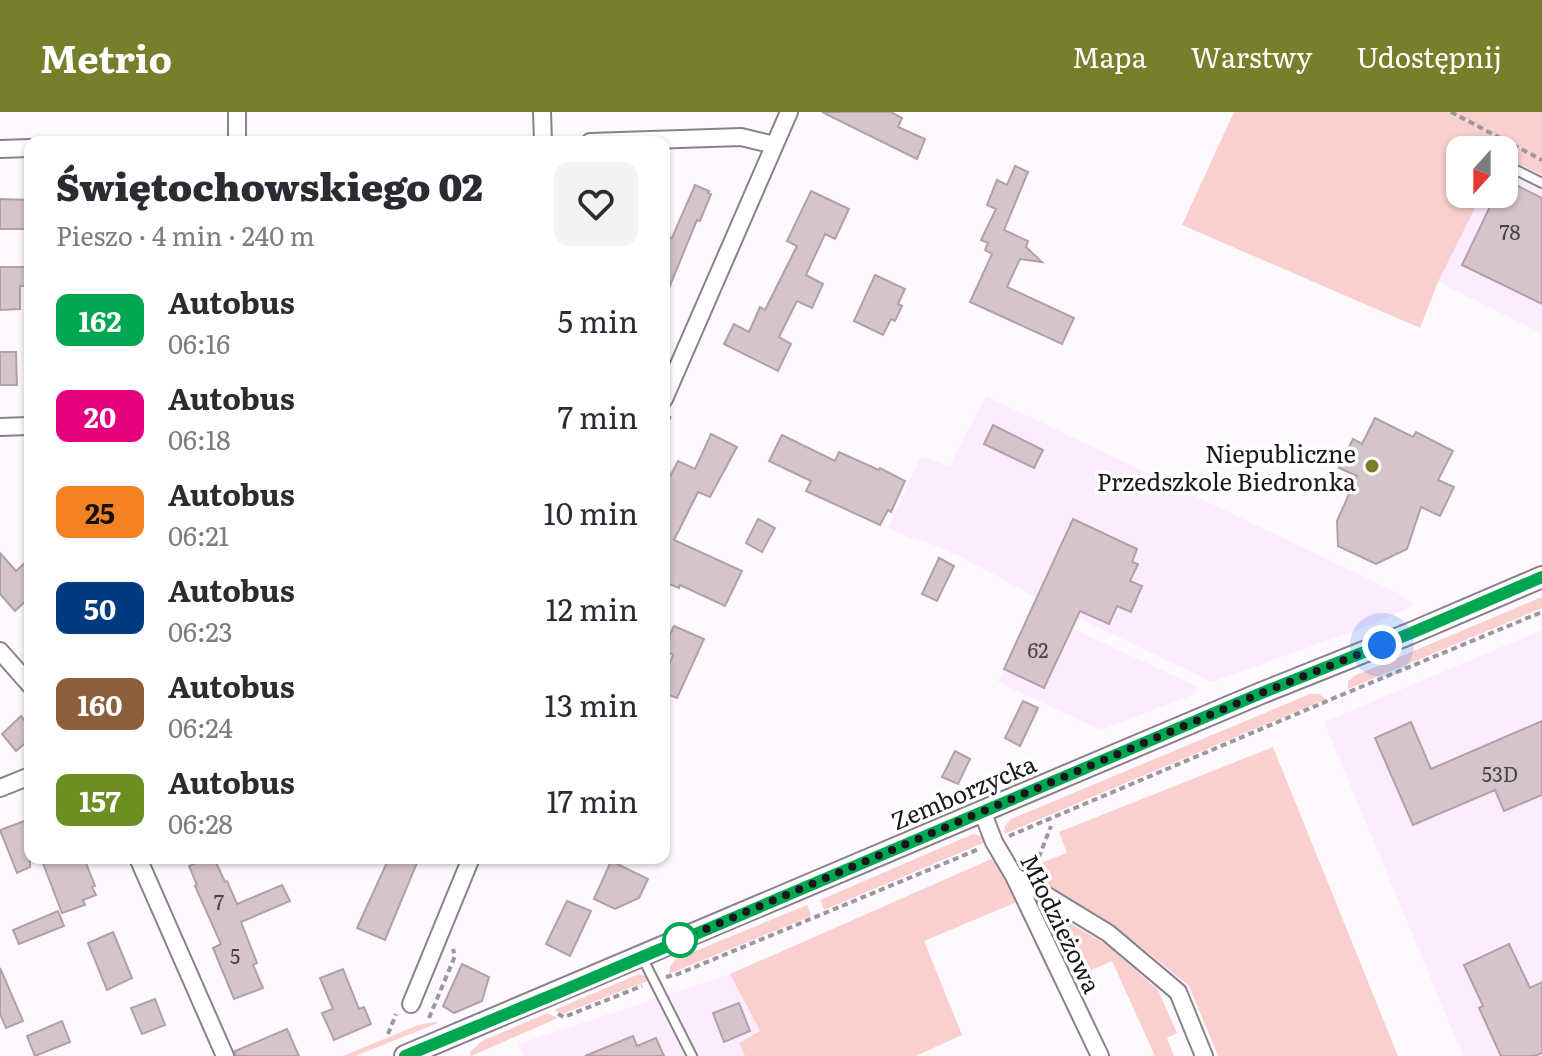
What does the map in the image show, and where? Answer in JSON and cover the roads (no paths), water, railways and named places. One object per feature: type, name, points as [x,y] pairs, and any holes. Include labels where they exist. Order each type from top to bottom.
[{"type":"street","points":[[237,112],[237,136]]},
{"type":"street","points":[[542,112],[543,136]]},
{"type":"street","points":[[670,385],[789,112]]},
{"type":"street","points":[[670,139],[741,137],[774,145]]},
{"type":"street","points":[[0,149],[24,148]]},
{"type":"street","points":[[0,427],[24,426]]},
{"type":"street","name":"Zemborzycka","points":[[405,1056],[1542,577]]},
{"type":"street","points":[[0,651],[24,678]]},
{"type":"street","points":[[0,788],[24,778]]},
{"type":"street","name":"Młodzieżowa","points":[[982,811],[994,842],[1021,880],[1100,1056]]},
{"type":"street","points":[[143,864],[225,1056]]},
{"type":"street","points":[[411,1004],[469,864]]},
{"type":"street","points":[[1021,880],[1108,933],[1178,992],[1204,1056]]},
{"type":"lane","points":[[1518,171],[1542,183]]},
{"type":"lane","points":[[642,957],[692,1056]]},
{"type":"place","name":"Niepubliczne Przedszkole Biedronka","points":[[1372,466]]}]
